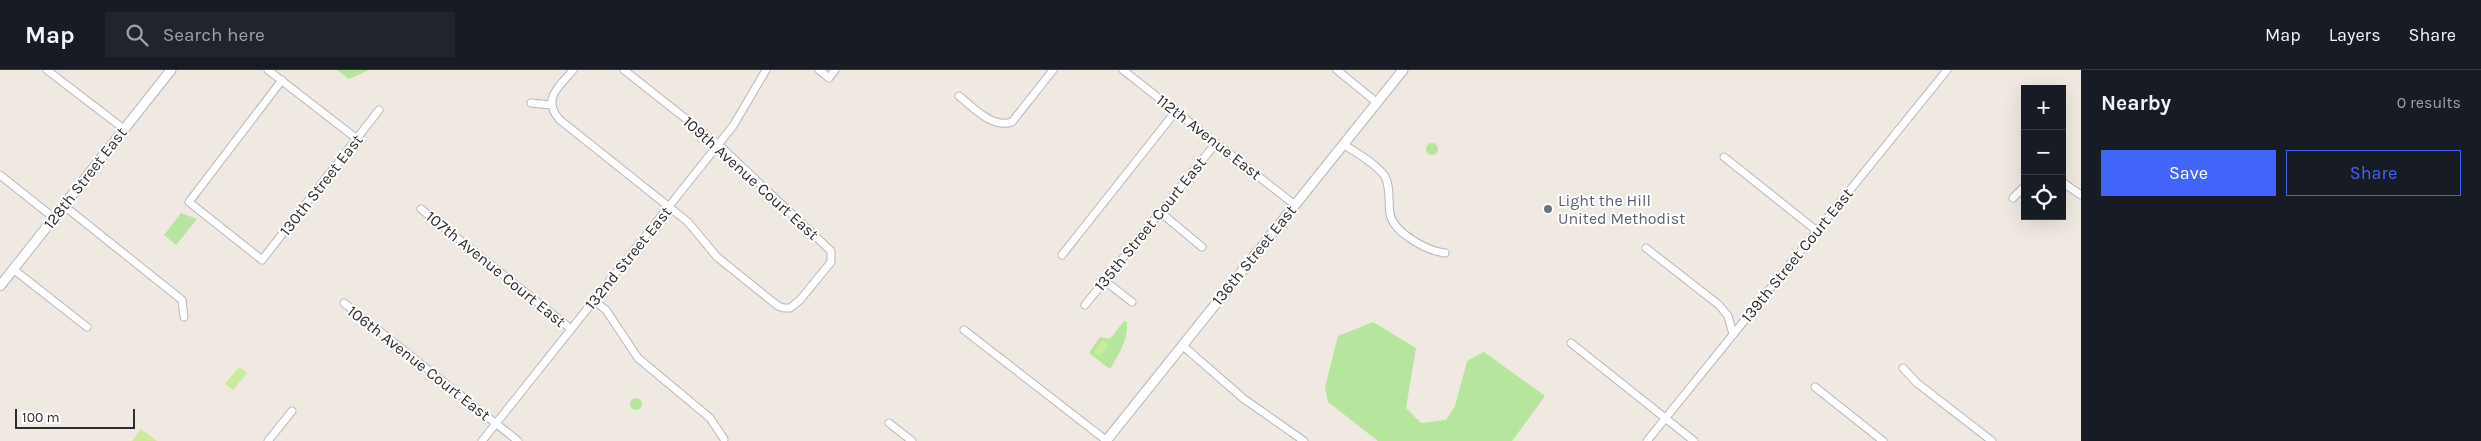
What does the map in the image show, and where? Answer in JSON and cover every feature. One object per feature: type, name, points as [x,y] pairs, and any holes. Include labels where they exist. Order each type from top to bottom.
[{"type":"street","points":[[48,70],[124,129]]},
{"type":"street","name":"128th Street East","points":[[0,286],[171,70]]},
{"type":"street","points":[[268,70],[357,138]]},
{"type":"street","points":[[573,70],[553,95],[551,105],[560,120],[668,207]]},
{"type":"street","name":"109th Avenue Court East","points":[[624,70],[719,145],[831,251],[832,262],[800,300],[790,308],[778,306],[729,267],[688,222],[668,207]]},
{"type":"street","name":"132nd Street East","points":[[482,441],[719,145],[745,110],[766,70]]},
{"type":"street","points":[[819,70],[829,78],[835,70]]},
{"type":"street","points":[[959,96],[991,120],[1001,124],[1012,122],[1053,70]]},
{"type":"street","name":"112th Avenue East","points":[[1123,70],[1295,205]]},
{"type":"street","points":[[1338,70],[1376,102]]},
{"type":"street","name":"136th Street East","points":[[1106,441],[1402,70]]},
{"type":"street","name":"139th Street Court East","points":[[1647,441],[1947,70]]},
{"type":"street","name":"130th Street East","points":[[282,80],[189,202],[262,260],[379,110]]},
{"type":"street","points":[[531,102],[551,105]]},
{"type":"street","points":[[1062,255],[1176,111]]},
{"type":"street","name":"135th Street Court East","points":[[1085,306],[1216,143]]},
{"type":"street","points":[[1343,144],[1372,164],[1385,177],[1390,214],[1395,223],[1418,244],[1435,252],[1445,253]]},
{"type":"street","points":[[1724,157],[1817,231]]},
{"type":"street","points":[[0,176],[54,218]]},
{"type":"street","points":[[2066,185],[2081,195]]},
{"type":"street","points":[[2013,198],[2021,190]]},
{"type":"street","points":[[64,206],[182,300],[184,317]]},
{"type":"street","name":"107th Avenue Court East","points":[[421,209],[571,329]]},
{"type":"street","points":[[1160,212],[1202,247]]},
{"type":"street","points":[[1646,248],[1719,305],[1728,316],[1733,334]]},
{"type":"street","points":[[13,269],[87,327]]},
{"type":"street","points":[[1105,281],[1132,302]]},
{"type":"street","points":[[594,301],[606,310],[638,358],[710,418],[724,439]]},
{"type":"street","name":"106th Avenue Court East","points":[[344,303],[518,441]]},
{"type":"street","points":[[964,330],[1106,441]]},
{"type":"street","points":[[1571,343],[1694,441]]},
{"type":"street","points":[[1182,345],[1244,399],[1304,441]]},
{"type":"street","points":[[1903,368],[1917,383],[1992,441]]},
{"type":"street","points":[[1815,387],[1883,441]]},
{"type":"street","points":[[268,441],[292,411]]},
{"type":"street","points":[[889,423],[912,441]]},
{"type":"green space","points":[[337,70],[369,70],[349,79]]},
{"type":"green space","points":[[1430,143],[1434,143],[1438,149],[1434,155],[1430,155],[1426,151],[1426,147]]},
{"type":"green space","points":[[181,213],[197,219],[176,245],[164,235]]},
{"type":"green space","points":[[1124,321],[1127,322],[1126,335],[1120,353],[1110,369],[1089,353],[1100,337],[1110,339]]},
{"type":"green space","points":[[1373,322],[1416,348],[1406,408],[1421,423],[1446,420],[1455,406],[1467,361],[1484,352],[1545,396],[1512,441],[1378,441],[1328,402],[1325,387],[1338,336]]},
{"type":"green space","points":[[1102,340],[1109,345],[1100,357],[1094,352]]},
{"type":"green space","points":[[239,367],[247,373],[233,390],[225,384]]},
{"type":"green space","points":[[636,398],[642,404],[636,410],[630,404]]},
{"type":"green space","points":[[141,429],[157,441],[132,441]]},
{"type":"place","name":"Light the Hill United Methodist","points":[[1548,209]]}]
